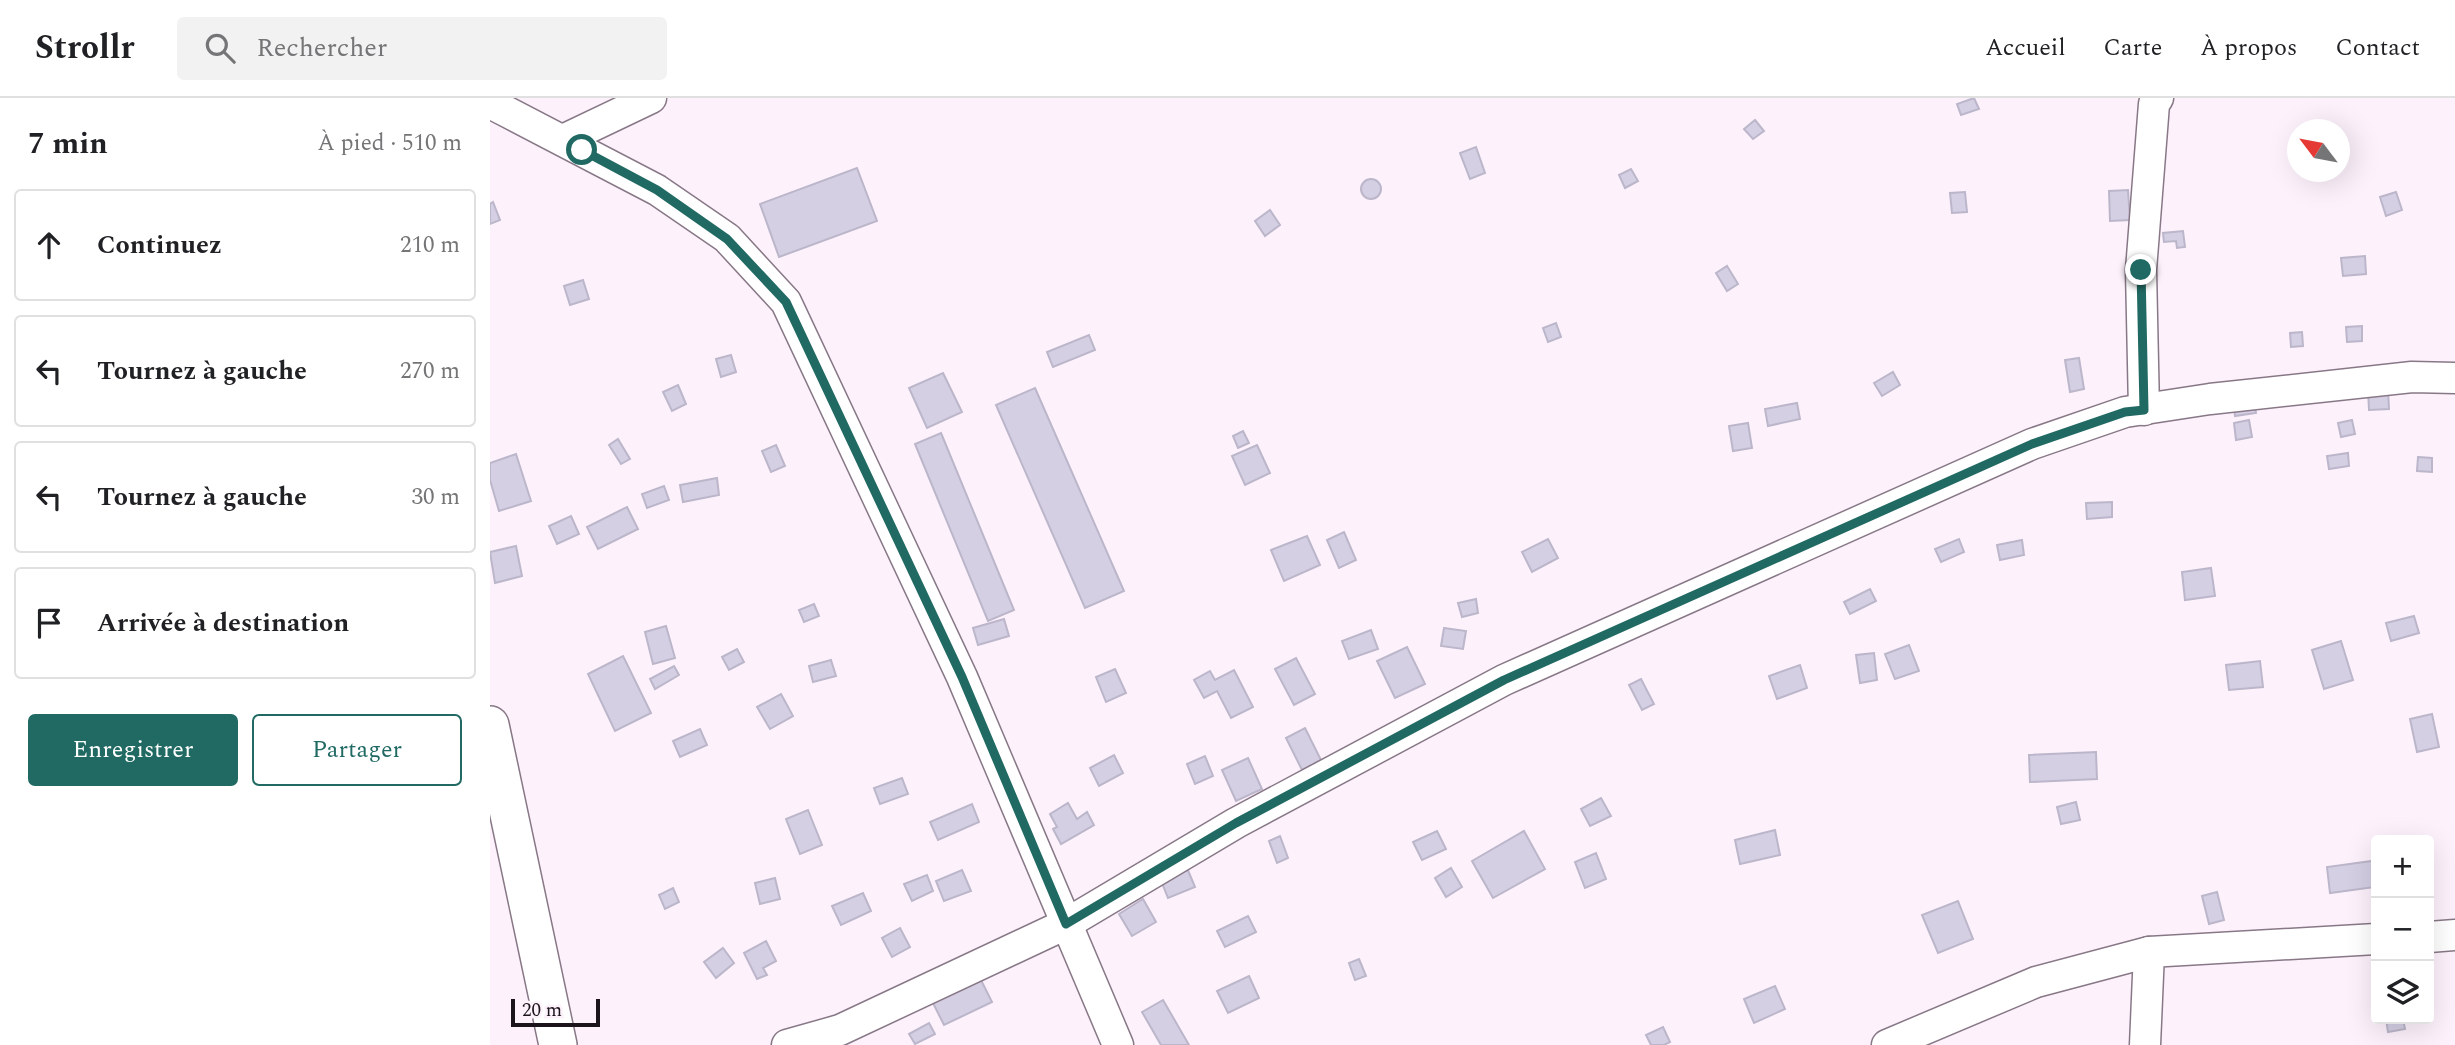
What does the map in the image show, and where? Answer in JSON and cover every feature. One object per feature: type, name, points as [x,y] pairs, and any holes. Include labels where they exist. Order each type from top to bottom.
[{"type":"street","points":[[563,140],[652,98]]},
{"type":"street","points":[[2144,410],[2141,270],[2154,104],[2158,98]]},
{"type":"street","points":[[490,103],[657,190],[727,239],[786,302],[962,677],[1118,1045]]},
{"type":"street","points":[[788,1045],[840,1030],[1066,924],[1236,823],[1504,680],[2032,444],[2125,412],[2210,399],[2412,377],[2455,378]]},
{"type":"street","points":[[490,725],[558,1045]]},
{"type":"street","points":[[2434,937],[2455,935]]},
{"type":"street","points":[[1887,1045],[2036,982],[2149,952],[2371,939]]},
{"type":"street","points":[[2145,1045],[2149,952]]},
{"type":"building","points":[[1974,98],[1979,109],[1961,115],[1957,104]]},
{"type":"building","points":[[1755,120],[1764,131],[1753,139],[1744,129]]},
{"type":"building","points":[[1476,147],[1485,173],[1470,179],[1460,153]]},
{"type":"building","points":[[857,168],[877,221],[779,257],[760,204]]},
{"type":"building","points":[[1631,169],[1638,181],[1625,188],[1619,175]]},
{"type":"building","points":[[1371,179],[1378,182],[1381,189],[1378,196],[1371,199],[1364,196],[1361,189],[1364,182]]},
{"type":"building","points":[[2128,190],[2130,220],[2110,221],[2109,191]]},
{"type":"building","points":[[1965,192],[1967,212],[1952,213],[1950,193]]},
{"type":"building","points":[[2396,192],[2402,210],[2386,216],[2380,197]]},
{"type":"building","points":[[493,202],[500,220],[490,224],[490,204]]},
{"type":"building","points":[[1270,210],[1280,225],[1265,236],[1255,221]]},
{"type":"building","points":[[2183,231],[2185,247],[2177,248],[2176,241],[2164,242],[2163,233]]},
{"type":"building","points":[[2365,256],[2366,274],[2343,276],[2341,258]]},
{"type":"building","points":[[1727,266],[1738,284],[1727,291],[1716,273]]},
{"type":"building","points":[[583,280],[589,299],[570,305],[564,286]]},
{"type":"building","points":[[1556,323],[1561,337],[1548,342],[1543,328]]},
{"type":"building","points":[[2362,326],[2362,341],[2347,342],[2346,327]]},
{"type":"building","points":[[2302,332],[2303,346],[2291,347],[2290,333]]},
{"type":"building","points":[[1089,335],[1095,350],[1053,367],[1047,352]]},
{"type":"building","points":[[731,355],[736,372],[721,377],[716,359]]},
{"type":"building","points":[[2079,358],[2084,389],[2070,392],[2065,360]]},
{"type":"building","points":[[1893,372],[1900,385],[1882,396],[1874,383]]},
{"type":"building","points":[[943,373],[962,412],[927,428],[909,388]]},
{"type":"building","points":[[678,385],[686,404],[672,411],[663,392]]},
{"type":"building","points":[[1035,388],[1124,591],[1085,608],[996,405]]},
{"type":"building","points":[[2388,389],[2389,409],[2369,410],[2368,390]]},
{"type":"building","points":[[2253,397],[2256,413],[2235,416],[2233,400]]},
{"type":"building","points":[[1797,403],[1800,419],[1768,426],[1765,409]]},
{"type":"building","points":[[2249,420],[2252,437],[2236,440],[2234,423]]},
{"type":"building","points":[[2352,420],[2355,434],[2341,437],[2338,423]]},
{"type":"building","points":[[1748,423],[1752,448],[1733,451],[1729,426]]},
{"type":"building","points":[[1243,431],[1249,443],[1238,448],[1233,436]]},
{"type":"building","points":[[941,433],[1014,610],[988,621],[915,444]]},
{"type":"building","points":[[618,439],[630,459],[621,464],[609,445]]},
{"type":"building","points":[[776,445],[785,466],[771,472],[762,451]]},
{"type":"building","points":[[1257,445],[1270,473],[1245,485],[1232,456]]},
{"type":"building","points":[[2348,453],[2349,466],[2329,469],[2327,456]]},
{"type":"building","points":[[516,454],[531,501],[499,511],[490,480],[490,463]]},
{"type":"building","points":[[2418,457],[2432,458],[2432,472],[2417,471]]},
{"type":"building","points":[[717,478],[719,495],[683,502],[680,485]]},
{"type":"building","points":[[664,486],[669,500],[647,508],[642,494]]},
{"type":"building","points":[[2112,502],[2112,517],[2087,519],[2086,503]]},
{"type":"building","points":[[627,507],[638,529],[598,549],[587,527]]},
{"type":"building","points":[[571,516],[579,534],[557,544],[549,526]]},
{"type":"building","points":[[1344,532],[1356,560],[1339,568],[1327,540]]},
{"type":"building","points":[[1307,536],[1320,565],[1284,581],[1271,550]]},
{"type":"building","points":[[1548,539],[1558,558],[1532,572],[1522,552]]},
{"type":"building","points":[[1959,539],[1964,552],[1941,562],[1935,549]]},
{"type":"building","points":[[2022,540],[2024,555],[2000,560],[1997,545]]},
{"type":"building","points":[[516,546],[522,576],[495,583],[490,552]]},
{"type":"building","points":[[2211,568],[2215,596],[2185,600],[2182,572]]},
{"type":"building","points":[[1870,589],[1876,601],[1850,614],[1844,602]]},
{"type":"building","points":[[1476,599],[1478,613],[1462,617],[1458,603]]},
{"type":"building","points":[[814,604],[819,616],[804,622],[799,610]]},
{"type":"building","points":[[2414,616],[2419,633],[2391,641],[2386,623]]},
{"type":"building","points":[[1004,619],[1009,636],[978,645],[973,628]]},
{"type":"building","points":[[666,626],[675,658],[653,664],[645,632]]},
{"type":"building","points":[[1444,628],[1466,631],[1463,649],[1441,646]]},
{"type":"building","points":[[1371,630],[1378,649],[1349,659],[1342,641]]},
{"type":"building","points":[[2341,641],[2353,680],[2324,689],[2312,650]]},
{"type":"building","points":[[1909,645],[1919,671],[1895,679],[1885,654]]},
{"type":"building","points":[[1407,647],[1425,684],[1395,698],[1377,661]]},
{"type":"building","points":[[737,649],[744,662],[729,670],[722,657]]},
{"type":"building","points":[[1874,653],[1877,680],[1860,683],[1856,655]]},
{"type":"building","points":[[623,656],[651,713],[615,731],[588,674]]},
{"type":"building","points":[[1296,658],[1315,694],[1294,705],[1275,669]]},
{"type":"building","points":[[831,660],[836,676],[813,682],[809,666]]},
{"type":"building","points":[[2260,661],[2263,687],[2229,690],[2226,665]]},
{"type":"building","points":[[1800,665],[1807,688],[1777,699],[1769,676]]},
{"type":"building","points":[[674,666],[679,675],[655,689],[650,679]]},
{"type":"building","points":[[1115,669],[1126,693],[1106,702],[1096,677]]},
{"type":"building","points":[[1234,670],[1253,707],[1231,718],[1217,691],[1204,698],[1194,680],[1210,671],[1215,680]]},
{"type":"building","points":[[1641,679],[1654,704],[1642,710],[1629,685]]},
{"type":"building","points":[[781,694],[793,716],[770,729],[757,707]]},
{"type":"building","points":[[2432,714],[2439,747],[2417,752],[2410,719]]},
{"type":"building","points":[[1305,728],[1321,760],[1302,770],[1286,738]]},
{"type":"building","points":[[700,729],[707,745],[680,757],[673,741]]},
{"type":"building","points":[[2096,752],[2097,779],[2030,782],[2029,755]]},
{"type":"building","points":[[1114,755],[1123,773],[1099,786],[1090,768]]},
{"type":"building","points":[[1205,756],[1213,776],[1195,784],[1187,764]]},
{"type":"building","points":[[1248,758],[1262,789],[1236,801],[1222,770]]},
{"type":"building","points":[[902,778],[908,794],[880,804],[874,788]]},
{"type":"building","points":[[1601,798],[1611,816],[1590,826],[1581,809]]},
{"type":"building","points":[[2076,802],[2080,820],[2061,824],[2057,807]]},
{"type":"building","points":[[1068,803],[1077,819],[1087,812],[1094,825],[1061,844],[1053,829],[1057,827],[1050,814]]},
{"type":"building","points":[[972,804],[979,822],[938,840],[930,822]]},
{"type":"building","points":[[808,810],[822,845],[800,854],[786,819]]},
{"type":"building","points":[[1775,830],[1780,855],[1740,864],[1735,840]]},
{"type":"building","points":[[1437,831],[1446,849],[1422,860],[1413,842]]},
{"type":"building","points":[[1524,831],[1545,869],[1493,898],[1472,861]]},
{"type":"building","points":[[1280,836],[1288,858],[1277,863],[1269,841]]},
{"type":"building","points":[[1596,853],[1606,879],[1585,888],[1575,862]]},
{"type":"building","points":[[1182,856],[1195,887],[1168,898],[1156,868]]},
{"type":"building","points":[[2371,861],[2371,888],[2330,893],[2327,867]]},
{"type":"building","points":[[1451,868],[1462,887],[1446,897],[1435,878]]},
{"type":"building","points":[[962,870],[971,891],[944,901],[936,881]]},
{"type":"building","points":[[927,875],[933,891],[912,901],[904,884]]},
{"type":"building","points":[[775,878],[780,899],[760,904],[755,883]]},
{"type":"building","points":[[673,888],[679,902],[665,909],[659,895]]},
{"type":"building","points":[[2217,892],[2224,920],[2209,924],[2202,896]]},
{"type":"building","points":[[863,893],[871,911],[841,925],[832,906]]},
{"type":"building","points":[[1143,899],[1156,922],[1132,936],[1119,914]]},
{"type":"building","points":[[1958,901],[1973,939],[1938,953],[1922,915]]},
{"type":"building","points":[[1248,916],[1256,932],[1225,947],[1217,931]]},
{"type":"building","points":[[900,928],[910,947],[892,957],[882,938]]},
{"type":"building","points":[[766,941],[776,961],[763,968],[767,975],[757,979],[744,953]]},
{"type":"building","points":[[723,948],[734,963],[716,978],[704,962]]},
{"type":"building","points":[[1359,959],[1366,976],[1355,980],[1349,963]]},
{"type":"building","points":[[979,976],[992,1002],[944,1025],[931,999]]},
{"type":"building","points":[[1249,976],[1259,998],[1228,1013],[1217,991]]},
{"type":"building","points":[[1775,986],[1785,1009],[1754,1023],[1744,999]]},
{"type":"building","points":[[1163,1000],[1189,1045],[1161,1045],[1142,1012]]},
{"type":"building","points":[[929,1023],[935,1034],[915,1044],[909,1034]]},
{"type":"building","points":[[2387,1024],[2404,1024],[2405,1029],[2388,1032]]},
{"type":"building","points":[[1663,1027],[1670,1042],[1651,1045],[1646,1035]]},
{"type":"route","points":[[582,150],[657,190],[727,239],[786,302],[962,677],[1066,924],[1236,823],[1504,680],[2032,444],[2125,412],[2144,410],[2141,270]]}]
